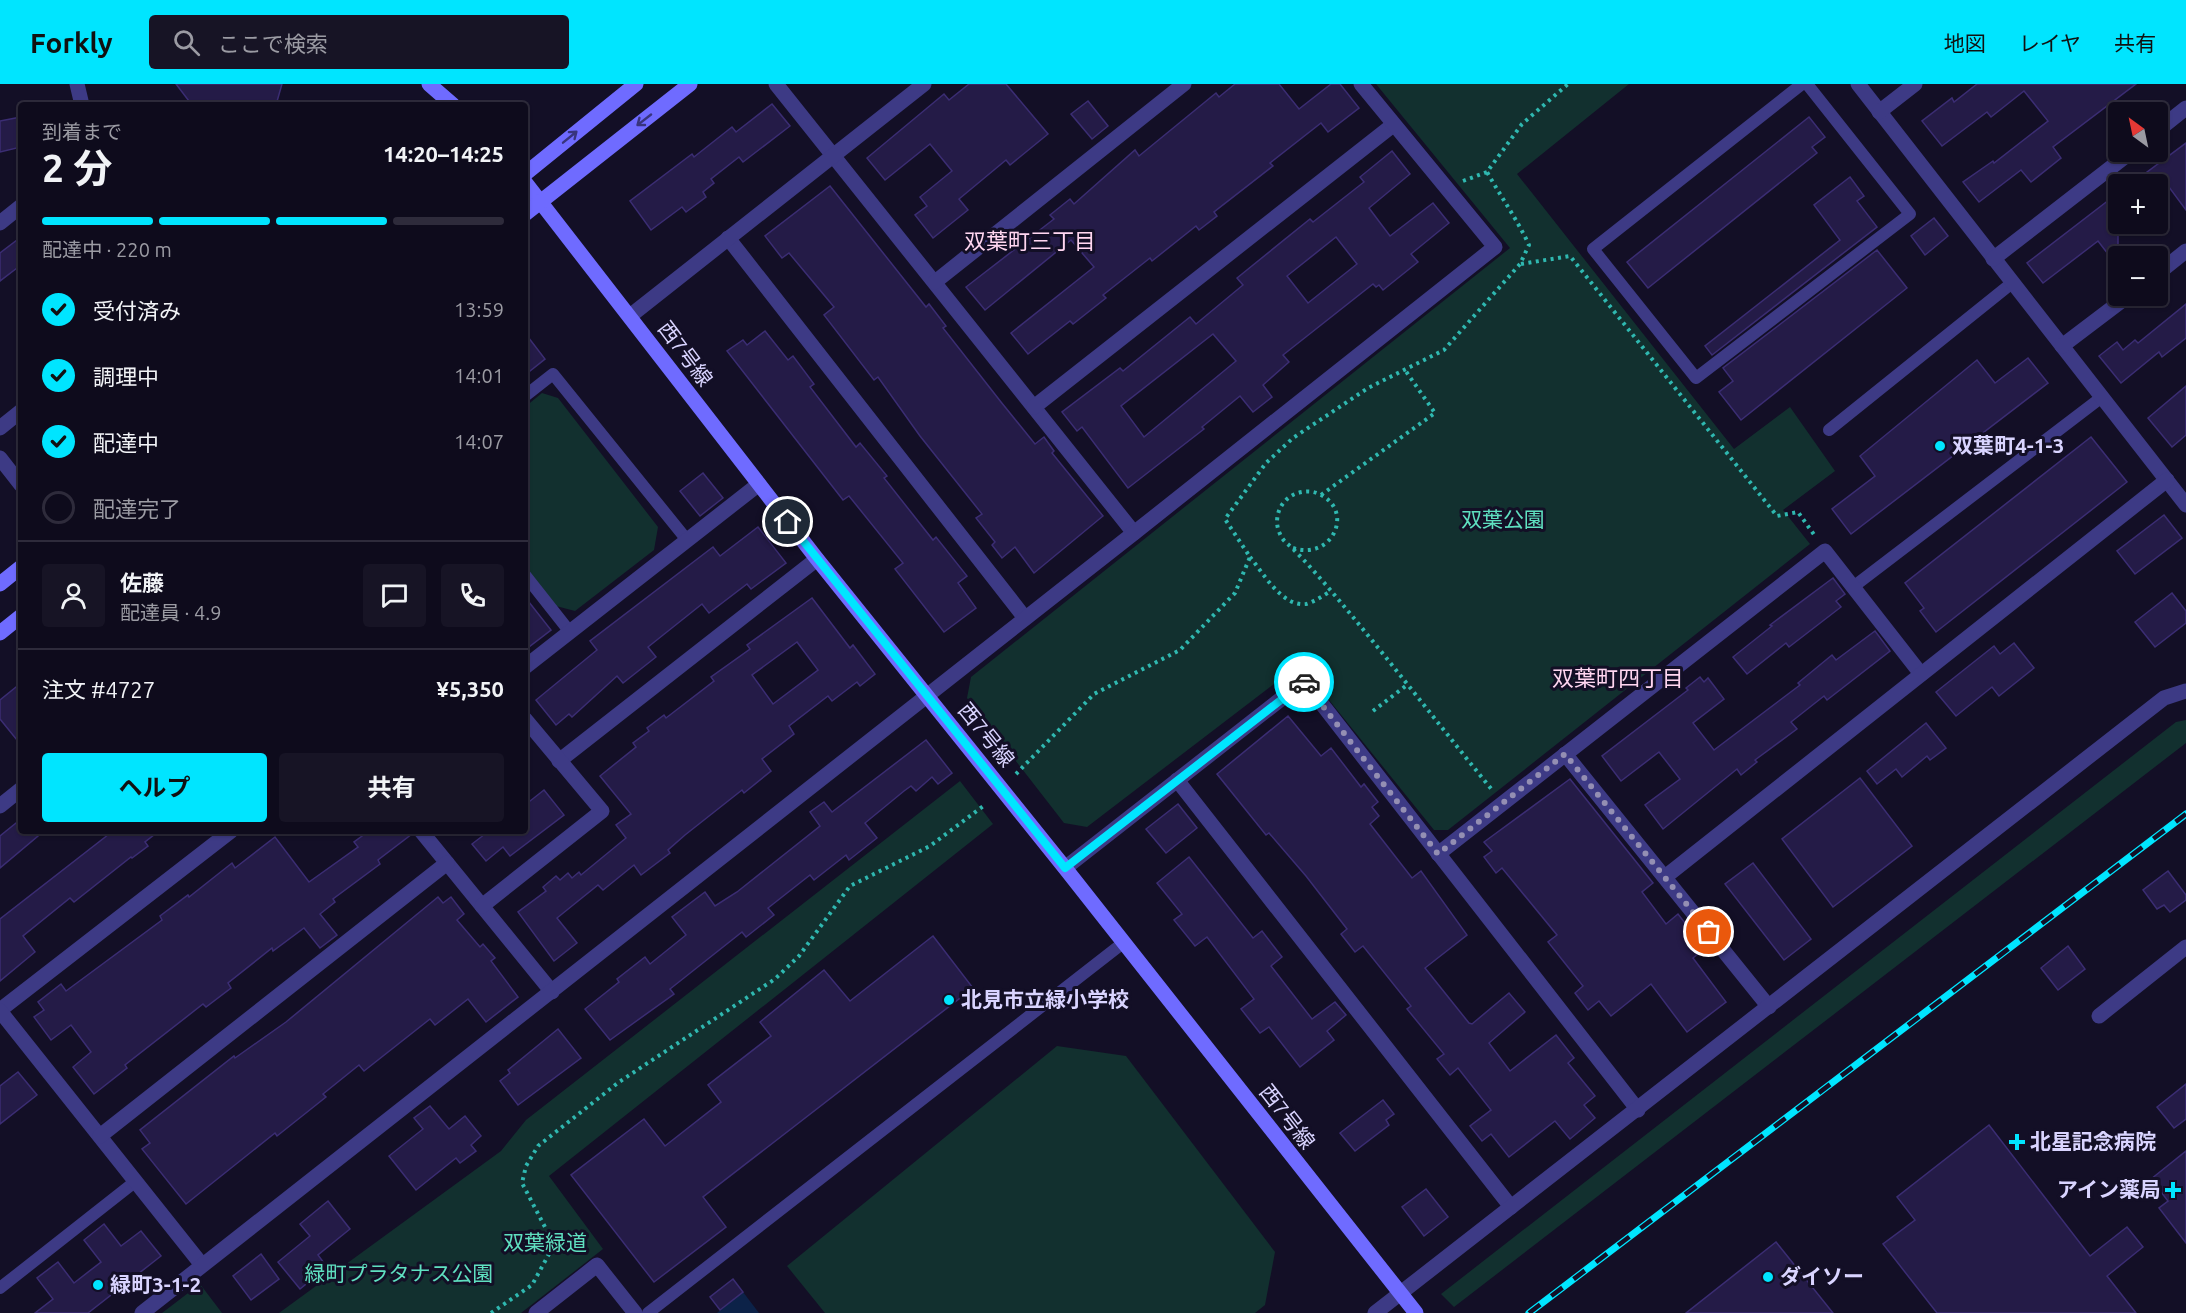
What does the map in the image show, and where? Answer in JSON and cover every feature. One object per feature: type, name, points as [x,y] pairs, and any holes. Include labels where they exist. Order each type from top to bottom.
[{"type":"street","points":[[77,84],[81,102]]},
{"type":"street","points":[[429,84],[450,102]]},
{"type":"street","points":[[528,172],[636,84]]},
{"type":"street","points":[[528,211],[690,84]]},
{"type":"street","points":[[776,84],[831,156],[935,282],[1134,533]]},
{"type":"street","points":[[630,315],[924,84]]},
{"type":"street","points":[[935,282],[1184,84]]},
{"type":"street","points":[[142,1313],[1495,247],[1361,84]]},
{"type":"street","points":[[1858,84],[2167,480],[2183,495]]},
{"type":"street","points":[[1879,112],[1915,84]]},
{"type":"street","points":[[2168,122],[2186,108]]},
{"type":"street","points":[[1034,407],[1393,124]]},
{"type":"street","points":[[1993,259],[2117,162]]},
{"type":"street","name":"西7号線","points":[[528,186],[817,559],[1065,868],[1416,1313]]},
{"type":"street","points":[[0,223],[18,209]]},
{"type":"street","points":[[728,238],[1025,618]]},
{"type":"street","points":[[2168,265],[2186,251]]},
{"type":"street","points":[[2062,346],[2115,306]]},
{"type":"street","points":[[0,428],[18,413]]},
{"type":"street","points":[[0,458],[18,481]]},
{"type":"street","points":[[1665,877],[2167,480]]},
{"type":"street","points":[[528,665],[759,484]]},
{"type":"street","points":[[1438,854],[1825,551],[1921,674]]},
{"type":"street","points":[[559,761],[817,559]]},
{"type":"street","points":[[0,584],[18,569]]},
{"type":"street","points":[[0,633],[18,618]]},
{"type":"street","points":[[1065,868],[1304,681],[1638,1110]]},
{"type":"street","points":[[1376,1313],[2164,698],[2186,691]]},
{"type":"street","points":[[482,906],[602,811],[528,723]]},
{"type":"street","points":[[1565,754],[1769,1007]]},
{"type":"street","points":[[1176,780],[1511,1207]]},
{"type":"street","points":[[0,806],[18,791]]},
{"type":"street","points":[[202,1264],[0,1011],[227,834]]},
{"type":"street","points":[[423,834],[552,992]]},
{"type":"street","points":[[100,1136],[447,863]]},
{"type":"street","points":[[2099,1016],[2186,947]]},
{"type":"street","points":[[536,1313],[597,1265],[635,1313]]},
{"type":"lane","points":[[1802,84],[1593,249],[1696,378],[1910,213],[1807,84]]},
{"type":"lane","points":[[1829,430],[2012,283]]},
{"type":"lane","points":[[528,394],[553,374],[687,540]]},
{"type":"lane","points":[[1853,587],[2102,397]]},
{"type":"lane","points":[[528,579],[570,632]]},
{"type":"lane","points":[[648,1313],[1123,943]]},
{"type":"lane","points":[[0,1288],[136,1181]]},
{"type":"path","points":[[1331,591],[1308,604],[1294,603],[1277,591],[1250,557],[1226,519],[1266,463],[1293,438],[1368,388],[1444,350],[1520,264],[1529,245],[1515,215],[1502,199],[1487,172],[1522,124],[1568,84]]},
{"type":"path","points":[[1520,264],[1570,256],[1776,516],[1797,512],[1825,551]]},
{"type":"path","points":[[1321,495],[1435,413],[1405,370]]},
{"type":"path","points":[[1293,548],[1302,551],[1321,548],[1334,535],[1337,526],[1334,508],[1321,495],[1312,492],[1293,495],[1280,508],[1277,526],[1280,535],[1331,591],[1503,803]]},
{"type":"path","points":[[1016,774],[1094,694],[1180,650],[1235,593],[1250,557]]},
{"type":"path","points":[[1373,711],[1407,685]]},
{"type":"path","points":[[491,1313],[532,1285],[549,1254],[546,1229],[522,1183],[526,1166],[538,1146],[619,1082],[775,979],[799,956],[850,886],[930,846],[986,804]]},
{"type":"green space","name":"双葉公園","points":[[1376,84],[1629,84],[1517,174],[1734,449],[1790,407],[1835,471],[1783,510],[1810,544],[1448,830],[1434,830],[1300,664],[1087,827],[1064,823],[967,698],[971,677],[1510,248]]},
{"type":"green space","points":[[542,393],[558,398],[658,527],[654,550],[575,611],[556,606],[528,571],[528,405]]},
{"type":"green space","points":[[2186,720],[2186,743],[1454,1307],[1441,1294],[2176,722]]},
{"type":"green space","name":"双葉緑道","points":[[960,781],[993,824],[549,1176],[603,1249],[521,1313],[279,1313],[501,1151],[526,1120]]},
{"type":"green space","points":[[1057,1046],[1126,1056],[1275,1252],[1265,1305],[1255,1313],[825,1313],[787,1266]]},
{"type":"green space","points":[[200,1284],[222,1313],[162,1313]]},
{"type":"water","points":[[743,1292],[759,1313],[717,1313]]},
{"type":"building","points":[[176,84],[282,84],[277,102],[190,102]]},
{"type":"building","points":[[969,84],[1006,84],[1048,134],[1010,165],[1006,160],[959,199],[968,210],[933,238],[915,215],[927,206],[920,197],[952,171],[930,144],[885,180],[867,158],[944,94],[949,100]]},
{"type":"building","points":[[1235,84],[1279,84],[1299,109],[1331,84],[1340,84],[1359,108],[1328,132],[1321,123],[1270,163],[1273,166],[1214,212],[1217,216],[1199,230],[1196,226],[1152,261],[1150,258],[1103,295],[1106,298],[1073,324],[1070,321],[1028,354],[1011,333],[1094,267],[1071,240],[985,310],[966,287],[1054,219],[1050,215],[1070,199],[1074,204],[1135,150],[1139,156],[1216,93],[1219,97]]},
{"type":"building","points":[[1977,84],[2136,84],[2112,102],[2108,102],[2108,105],[2053,147],[2061,158],[2031,182],[2021,170],[1979,202],[1963,182],[1993,161],[1994,163],[2048,121],[2024,91],[1991,117],[1987,112],[1942,146],[1922,121],[1952,98],[1954,102]]},
{"type":"building","points":[[1088,101],[1108,126],[1092,139],[1071,114]]},
{"type":"building","points":[[772,104],[790,126],[743,162],[739,157],[711,179],[714,183],[703,192],[706,197],[686,212],[682,207],[651,230],[630,201],[692,154],[694,157],[732,127],[736,132]]},
{"type":"building","points":[[1809,117],[1825,137],[1812,147],[1817,153],[1648,288],[1627,262]]},
{"type":"building","points":[[18,118],[18,148],[0,152],[0,121]]},
{"type":"building","points":[[2186,143],[2186,210],[2168,188],[2168,174],[2144,174],[2161,162],[2168,162],[2168,156]]},
{"type":"building","points":[[1392,151],[1410,174],[1369,208],[1390,236],[1433,203],[1449,223],[1411,254],[1418,262],[1383,290],[1379,285],[1376,287],[1373,284],[1283,355],[1289,362],[1263,385],[1272,397],[1253,412],[1240,396],[1202,427],[1204,429],[1128,488],[1082,427],[1077,431],[1062,412],[1120,368],[1123,371],[1190,317],[1196,324],[1243,285],[1237,278],[1310,219],[1313,222],[1364,182],[1360,177]],"holes":[[[1336,237],[1357,264],[1308,303],[1287,276]],[[1213,334],[1236,361],[1144,437],[1121,406]]]},
{"type":"building","points":[[1850,177],[1864,196],[1857,201],[1877,227],[1712,355],[1705,346],[1840,240],[1814,205]]},
{"type":"building","points":[[830,186],[926,307],[929,304],[946,326],[943,328],[1035,444],[1044,437],[1054,451],[1052,453],[1103,516],[1034,573],[1015,547],[1002,558],[992,545],[995,542],[976,518],[982,514],[920,436],[878,377],[874,380],[824,315],[834,307],[789,253],[782,258],[765,236]]},
{"type":"building","points":[[2108,201],[2108,234],[2118,234],[2118,246],[2108,246],[2108,254],[2098,241],[2043,283],[2027,263]]},
{"type":"building","points":[[1934,218],[1948,236],[1925,255],[1911,236]]},
{"type":"building","points":[[18,239],[18,267],[0,281],[0,253]]},
{"type":"building","points":[[1877,250],[1907,288],[1741,420],[1719,392],[1733,381],[1723,368]]},
{"type":"building","points":[[2186,304],[2186,338],[2162,357],[2159,352],[2121,383],[2099,356],[2117,342],[2123,350],[2135,340],[2138,343]]},
{"type":"building","points":[[765,331],[788,360],[793,356],[814,384],[810,387],[856,447],[860,443],[887,476],[884,478],[933,540],[936,537],[967,576],[958,583],[976,608],[944,632],[895,569],[903,563],[849,496],[843,500],[727,351],[743,340],[747,345]]},
{"type":"building","points":[[528,337],[545,359],[528,373]]},
{"type":"building","name":"双葉町4-1-3","points":[[2028,358],[2048,383],[1851,534],[1832,509],[1875,476],[1860,456],[1977,360],[1995,383]]},
{"type":"building","points":[[2186,386],[2186,435],[2172,447],[2148,418]]},
{"type":"building","points":[[2091,437],[2127,482],[1936,632],[1920,611],[1924,608],[1905,583]]},
{"type":"building","points":[[703,473],[723,498],[700,516],[680,491]]},
{"type":"building","points":[[2164,515],[2182,538],[2135,574],[2117,551]]},
{"type":"building","points":[[758,527],[786,563],[751,589],[747,584],[709,613],[702,604],[648,647],[656,657],[623,683],[617,676],[572,717],[569,714],[556,725],[536,700],[597,650],[590,641],[713,547],[720,556]]},
{"type":"building","points":[[1833,578],[1845,594],[1836,601],[1841,607],[1789,647],[1786,643],[1747,674],[1733,657],[1772,626],[1770,625]]},
{"type":"building","points":[[2172,593],[2186,611],[2186,623],[2155,647],[2135,622]]},
{"type":"building","points":[[812,598],[850,648],[853,645],[875,674],[860,686],[857,682],[832,701],[828,696],[789,726],[794,734],[762,759],[771,771],[744,793],[742,790],[685,835],[668,850],[670,853],[641,875],[634,865],[603,890],[598,885],[557,918],[577,943],[554,961],[518,912],[546,891],[543,887],[556,876],[560,880],[568,873],[572,878],[579,872],[581,875],[626,838],[616,825],[631,814],[600,776],[636,747],[633,743],[649,731],[647,728],[664,715],[666,718],[714,681],[711,677],[750,649],[747,645]],"holes":[[[797,642],[818,670],[773,704],[752,675]]]},
{"type":"building","points":[[528,601],[551,630],[528,648]]},
{"type":"building","points":[[1875,631],[1890,651],[1827,700],[1824,696],[1791,722],[1797,729],[1755,760],[1757,762],[1741,775],[1737,769],[1663,829],[1645,805],[1680,779],[1659,752],[1621,781],[1602,756],[1688,690],[1686,688],[1700,677],[1704,682],[1708,678],[1724,699],[1693,723],[1714,750],[1800,685],[1798,683],[1832,655],[1836,660]]},
{"type":"building","points":[[2014,643],[2034,668],[1999,696],[1992,687],[1956,716],[1936,692],[1994,646],[2000,654]]},
{"type":"building","points":[[18,685],[18,741],[0,719],[0,700]]},
{"type":"building","points":[[1288,716],[1321,756],[1331,748],[1361,787],[1364,784],[1378,802],[1372,807],[1379,816],[1370,824],[1412,878],[1421,871],[1467,935],[1425,968],[1469,1023],[1472,1024],[1509,993],[1525,1012],[1489,1043],[1510,1071],[1556,1035],[1574,1058],[1568,1063],[1595,1096],[1584,1105],[1595,1118],[1570,1139],[1555,1121],[1509,1157],[1491,1134],[1482,1141],[1470,1126],[1491,1110],[1458,1068],[1450,1075],[1437,1059],[1444,1054],[1407,1009],[1411,1006],[1363,946],[1355,952],[1341,934],[1347,929],[1306,876],[1269,833],[1266,835],[1217,774]]},
{"type":"building","points":[[1926,723],[1946,748],[1930,760],[1927,756],[1902,777],[1896,769],[1877,784],[1867,771]]},
{"type":"building","points":[[926,740],[952,773],[938,784],[932,777],[916,791],[911,786],[904,791],[865,823],[877,838],[849,860],[846,855],[814,880],[810,875],[768,908],[774,915],[746,937],[742,932],[670,989],[674,994],[610,1040],[585,1009],[619,982],[617,979],[645,957],[650,964],[686,935],[672,917],[705,892],[715,906],[737,892],[820,826],[810,812],[824,802],[832,812]]},
{"type":"building","points":[[1860,778],[1912,846],[1833,907],[1782,839]]},
{"type":"building","points":[[1570,779],[1653,883],[1642,892],[1666,924],[1678,914],[1696,937],[1690,941],[1699,953],[1693,958],[1726,1002],[1687,1032],[1651,984],[1611,1016],[1599,1001],[1588,1010],[1575,993],[1583,986],[1548,942],[1557,935],[1502,868],[1496,873],[1484,857],[1492,851],[1484,842]]},
{"type":"building","points":[[544,790],[564,815],[510,856],[503,847],[486,861],[472,844],[485,834],[528,834],[528,803]]},
{"type":"building","points":[[1178,804],[1197,828],[1166,853],[1146,829]]},
{"type":"building","points":[[18,821],[18,834],[40,834],[0,868],[0,836]]},
{"type":"building","points":[[109,834],[155,834],[145,842],[148,846],[74,902],[70,898],[23,936],[35,952],[0,981],[0,919]]},
{"type":"building","points":[[365,834],[412,834],[378,860],[380,864],[333,899],[335,902],[320,914],[337,935],[320,948],[304,928],[273,951],[272,948],[228,983],[231,988],[206,1007],[203,1004],[125,1065],[127,1068],[94,1094],[73,1067],[91,1052],[71,1025],[51,1040],[34,1017],[44,1010],[38,1002],[61,984],[66,991],[162,920],[160,916],[188,895],[189,897],[232,863],[235,868],[275,837],[309,882],[358,847],[354,842]]},
{"type":"building","points":[[1189,857],[1253,938],[1262,931],[1282,957],[1271,966],[1312,1019],[1335,1002],[1346,1015],[1327,1031],[1334,1040],[1300,1067],[1269,1027],[1260,1033],[1241,1009],[1254,999],[1207,937],[1195,946],[1174,920],[1182,914],[1157,883]]},
{"type":"building","points":[[1753,863],[1811,939],[1784,960],[1725,884]]},
{"type":"building","points":[[2168,871],[2186,895],[2186,900],[2170,912],[2164,905],[2157,909],[2143,890]]},
{"type":"building","points":[[438,897],[443,903],[451,897],[464,914],[457,920],[480,947],[483,944],[495,958],[491,961],[518,997],[486,1022],[468,999],[435,1025],[430,1019],[364,1071],[359,1065],[323,1094],[326,1097],[277,1136],[275,1133],[186,1204],[142,1149],[150,1143],[140,1130],[234,1056],[235,1058],[286,1022]]},
{"type":"building","points":[[933,936],[973,988],[703,1197],[726,1227],[654,1282],[571,1175],[644,1119],[665,1146],[721,1102],[708,1085],[771,1036],[760,1022],[824,970],[850,1001]]},
{"type":"building","points":[[2068,946],[2085,969],[2058,990],[2041,968]]},
{"type":"building","points":[[558,1029],[581,1058],[518,1105],[500,1081],[510,1073],[508,1070]]},
{"type":"building","points":[[18,1072],[37,1095],[0,1124],[0,1086]]},
{"type":"building","points":[[2186,1084],[2186,1119],[2174,1128],[2157,1107]]},
{"type":"building","points":[[1383,1100],[1394,1114],[1386,1120],[1389,1125],[1355,1151],[1340,1133]]},
{"type":"building","points":[[430,1106],[449,1129],[465,1116],[481,1136],[471,1145],[476,1151],[460,1163],[456,1158],[416,1190],[389,1156],[423,1129],[414,1118]]},
{"type":"building","points":[[1989,1125],[2090,1256],[2127,1227],[2143,1247],[2107,1276],[2136,1313],[1937,1313],[1883,1244],[1915,1220],[1897,1197]]},
{"type":"building","name":"アイン薬局","points":[[2186,1151],[2186,1243],[2159,1208],[2168,1201],[2151,1179]]},
{"type":"building","points":[[1426,1189],[1448,1217],[1424,1236],[1402,1207]]},
{"type":"building","points":[[328,1201],[350,1229],[318,1255],[327,1267],[300,1289],[278,1262],[310,1236],[300,1224]]},
{"type":"building","name":"緑町3-1-2","points":[[104,1224],[121,1246],[141,1231],[161,1256],[88,1313],[35,1313],[53,1299],[37,1278],[58,1262],[74,1283],[101,1262],[84,1240]]},
{"type":"building","name":"ダイソー","points":[[1776,1242],[1833,1313],[1686,1313]]},
{"type":"building","points":[[261,1254],[279,1279],[251,1300],[233,1276]]},
{"type":"building","points":[[733,1279],[743,1292],[720,1310],[710,1297]]},
{"type":"railway","points":[[1529,1313],[2186,814]]},
{"type":"way so far","points":[[1304,682],[1438,854],[1565,754],[1709,932]]},
{"type":"place","name":"双葉町4-1-3","points":[[1940,446]]},
{"type":"place","name":"北見市立緑小学校","points":[[949,1000]]},
{"type":"place","name":"北星記念病院","points":[[2017,1142]]},
{"type":"place","name":"アイン薬局","points":[[2173,1190]]},
{"type":"place","name":"ダイソー","points":[[1768,1277]]},
{"type":"place","name":"緑町3-1-2","points":[[98,1285]]},
{"type":"district","name":"双葉町三丁目","points":[[1030,241]]},
{"type":"district","name":"双葉町四丁目","points":[[1618,678]]},
{"type":"route","points":[[788,522],[1065,868],[1304,682]]},
{"type":"park label","name":"緑町プラタナス公園","points":[[399,1274]]}]
